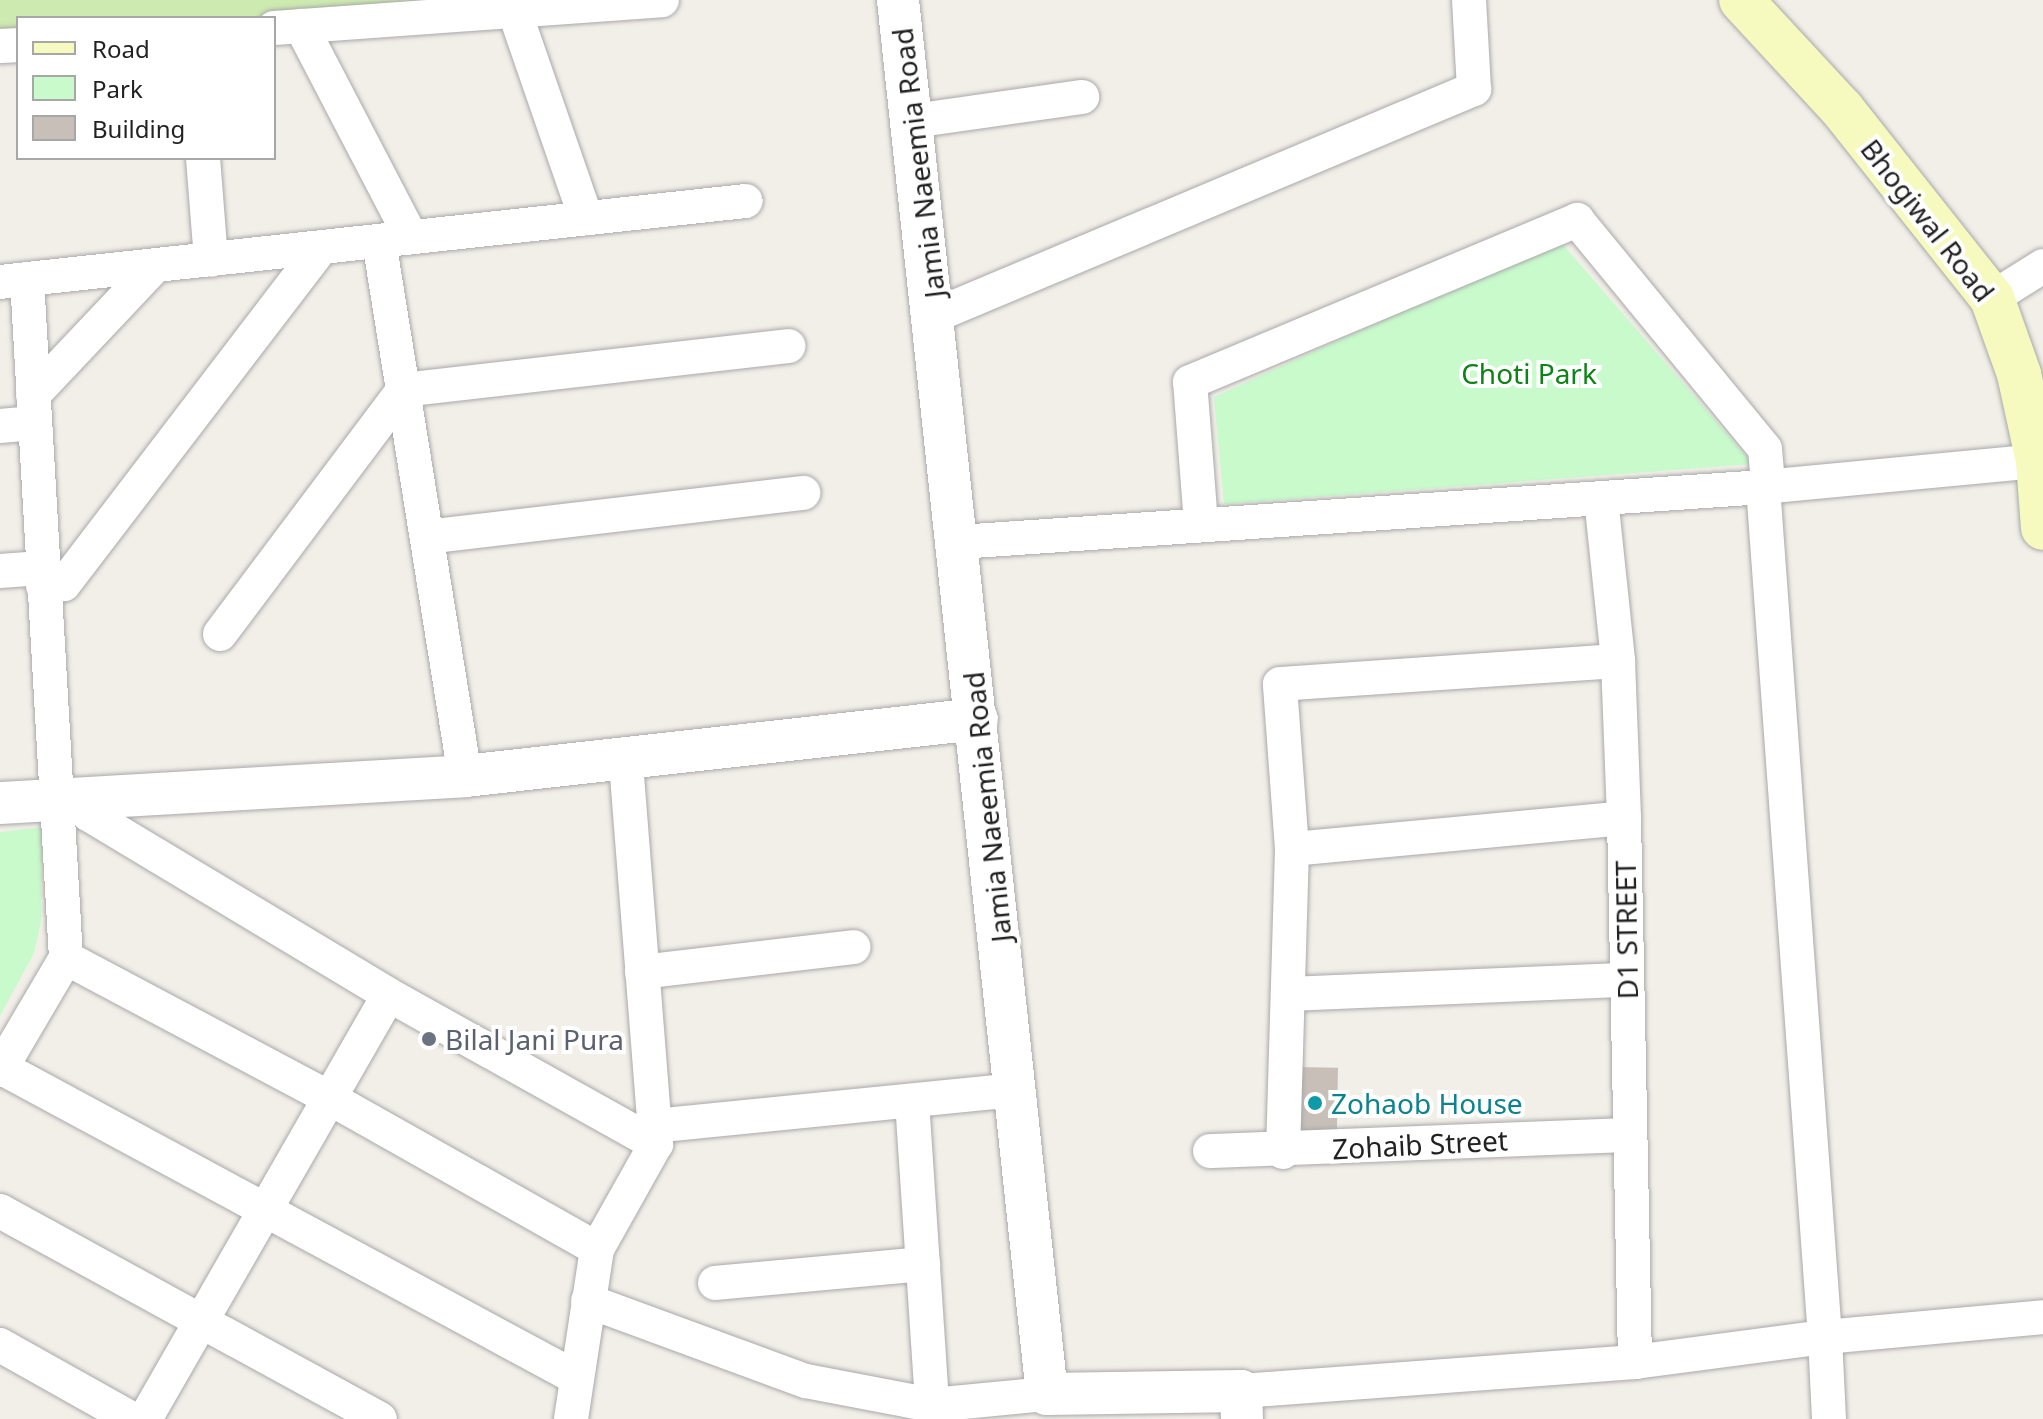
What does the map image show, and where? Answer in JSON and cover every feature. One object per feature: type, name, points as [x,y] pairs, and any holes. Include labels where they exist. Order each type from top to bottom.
[{"type":"main road","name":"Bhogiwal Road","points":[[1741,0],[1842,109],[1992,298],[2019,374],[2038,461],[2043,528]]},
{"type":"street","name":"Jamia Naeemia Road","points":[[898,0],[936,315],[1047,1394]]},
{"type":"street","points":[[936,315],[1474,89],[1469,0]]},
{"type":"street","points":[[465,776],[403,390],[395,239],[288,27],[515,13],[645,1]]},
{"type":"street","points":[[515,13],[586,218]]},
{"type":"street","points":[[913,121],[1082,97]]},
{"type":"street","points":[[203,160],[211,260]]},
{"type":"street","points":[[575,1377],[1,1069],[66,958],[68,797],[42,577],[34,409],[14,281],[746,201]]},
{"type":"street","points":[[1201,524],[1190,382],[1577,220],[1765,449],[1829,1419]]},
{"type":"street","points":[[0,571],[42,577],[64,584],[322,247]]},
{"type":"street","points":[[0,426],[34,409],[156,265]]},
{"type":"street","points":[[1992,298],[2043,266]]},
{"type":"street","points":[[220,634],[403,390],[788,346]]},
{"type":"street","points":[[959,542],[1766,486],[2038,461]]},
{"type":"street","points":[[427,537],[803,493]]},
{"type":"street","name":"D1 STREET","points":[[1601,498],[1618,661],[1635,1362]]},
{"type":"street","points":[[1283,1152],[1292,849],[1280,684],[1618,661]]},
{"type":"street","points":[[0,803],[465,776],[626,761],[977,719]]},
{"type":"street","points":[[571,1419],[597,1249],[655,1135],[626,761]]},
{"type":"street","points":[[68,797],[88,814],[389,995],[655,1135],[1017,1090]]},
{"type":"street","points":[[1292,849],[1624,818]]},
{"type":"street","points":[[642,972],[854,947]]},
{"type":"street","points":[[66,958],[333,1100],[597,1249]]},
{"type":"street","points":[[1288,994],[1627,980]]},
{"type":"street","points":[[145,1419],[333,1100],[389,995]]},
{"type":"street","points":[[912,1101],[933,1412]]},
{"type":"street","name":"Zohaib Street","points":[[1210,1151],[1283,1152],[1630,1135]]},
{"type":"street","points":[[0,1211],[203,1319],[380,1419]]},
{"type":"street","points":[[715,1283],[923,1264]]},
{"type":"street","points":[[588,1301],[806,1381],[933,1412],[1047,1394],[1242,1405],[1635,1362],[1825,1337],[2043,1317]]},
{"type":"street","points":[[0,1345],[132,1419]]},
{"type":"green space","points":[[0,0],[476,0],[270,16],[16,16],[16,36],[0,37]]},
{"type":"green space","name":"Choti Park","points":[[1559,240],[1753,464],[1224,504],[1214,397]]},
{"type":"green space","points":[[43,827],[41,922],[34,953],[0,1016],[0,832]]},
{"type":"building","name":"Zohaob House","points":[[1295,1067],[1338,1068],[1337,1142],[1294,1141]]},
{"type":"place","name":"Bilal Jani Pura","points":[[429,1039]]},
{"type":"place","name":"Zohaob House","points":[[1315,1103]]}]
